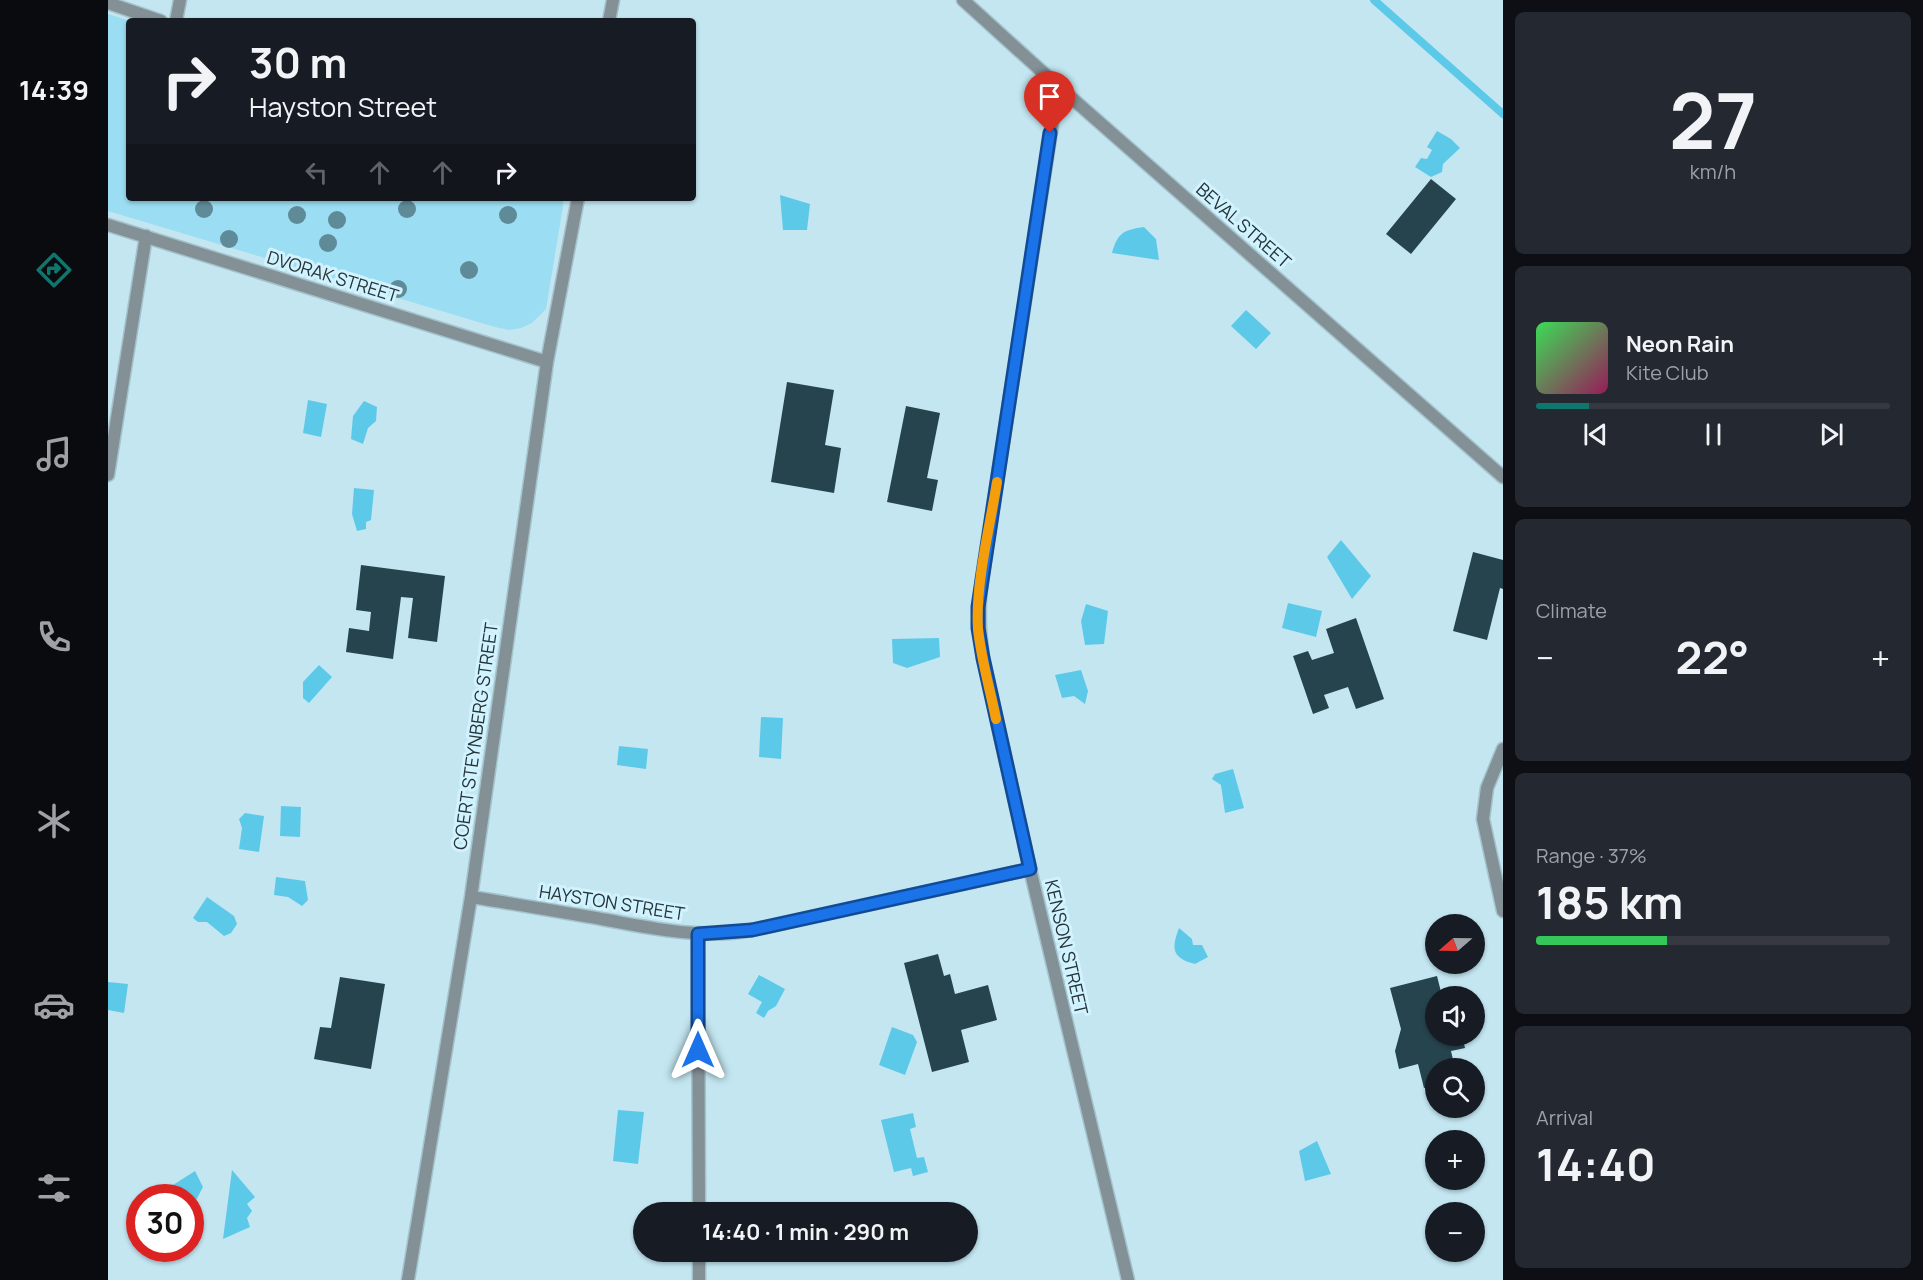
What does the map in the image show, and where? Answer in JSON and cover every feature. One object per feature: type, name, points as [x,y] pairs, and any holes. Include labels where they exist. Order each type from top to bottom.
[{"type":"street","points":[[177,18],[180,0]]},
{"type":"street","points":[[610,18],[613,0]]},
{"type":"street","name":"BEVAL STREET","points":[[963,0],[1503,477]]},
{"type":"street","points":[[108,3],[152,18]]},
{"type":"street","name":"KENSON STREET","points":[[1058,86],[978,607],[978,628],[1030,869],[1128,1280]]},
{"type":"street","name":"COERT STEYNBERG STREET","points":[[408,1280],[471,897],[547,362],[577,201]]},
{"type":"street","name":"DVORAK STREET","points":[[108,225],[547,362]]},
{"type":"street","points":[[108,475],[146,236]]},
{"type":"street","points":[[1503,749],[1487,788],[1484,819],[1503,911]]},
{"type":"street","name":"HAYSTON STREET","points":[[471,897],[698,934],[752,930],[1030,869]]},
{"type":"street","points":[[698,934],[699,1202]]},
{"type":"street","points":[[699,1262],[699,1280]]},
{"type":"shaded area","points":[[108,14],[126,20],[126,201],[563,201],[546,309],[532,323],[509,330],[108,211]]},
{"type":"shaded area","points":[[1437,131],[1451,139],[1460,148],[1443,164],[1442,172],[1431,177],[1415,167],[1421,158],[1427,159],[1432,150],[1427,147]]},
{"type":"shaded area","points":[[780,195],[810,204],[807,230],[783,230]]},
{"type":"shaded area","points":[[1144,227],[1156,239],[1159,260],[1112,253],[1119,236],[1131,229]]},
{"type":"shaded area","points":[[1246,310],[1271,333],[1256,349],[1231,326]]},
{"type":"shaded area","points":[[308,400],[327,404],[321,437],[303,433]]},
{"type":"shaded area","points":[[364,401],[377,407],[376,421],[368,428],[363,444],[351,439],[353,416]]},
{"type":"shaded area","points":[[354,488],[374,490],[371,520],[366,522],[366,529],[357,531],[352,514]]},
{"type":"shaded area","points":[[1341,540],[1371,576],[1352,599],[1327,557]]},
{"type":"shaded area","points":[[1288,603],[1322,611],[1316,637],[1282,628]]},
{"type":"shaded area","points":[[1086,604],[1108,611],[1104,644],[1085,645],[1081,621]]},
{"type":"shaded area","points":[[939,638],[940,657],[907,668],[893,663],[892,639]]},
{"type":"shaded area","points":[[319,665],[332,677],[309,703],[303,698],[303,682]]},
{"type":"shaded area","points":[[1081,670],[1088,691],[1085,704],[1074,696],[1062,698],[1055,675]]},
{"type":"shaded area","points":[[761,717],[783,718],[781,759],[759,757]]},
{"type":"shaded area","points":[[619,746],[648,749],[646,769],[617,765]]},
{"type":"shaded area","points":[[1233,769],[1244,808],[1225,813],[1221,785],[1212,779],[1215,774]]},
{"type":"shaded area","points":[[281,806],[301,807],[300,837],[280,836]]},
{"type":"shaded area","points":[[245,813],[264,816],[259,852],[239,849],[242,828],[239,819]]},
{"type":"shaded area","points":[[276,877],[305,881],[308,900],[302,906],[288,897],[274,895]]},
{"type":"shaded area","points":[[207,897],[234,916],[237,924],[231,933],[224,936],[207,922],[198,922],[193,918]]},
{"type":"shaded area","points":[[1179,928],[1192,939],[1193,945],[1202,945],[1208,957],[1195,964],[1178,956],[1174,947]]},
{"type":"shaded area","points":[[759,975],[785,989],[776,1006],[768,1011],[764,1018],[756,1013],[762,1002],[748,994]]},
{"type":"shaded area","points":[[108,982],[128,984],[124,1013],[108,1010]]},
{"type":"shaded area","points":[[892,1027],[913,1035],[917,1042],[905,1075],[879,1065]]},
{"type":"shaded area","points":[[618,1110],[644,1112],[638,1164],[613,1161]]},
{"type":"shaded area","points":[[913,1113],[916,1127],[910,1129],[917,1158],[924,1157],[928,1172],[913,1176],[911,1168],[894,1172],[881,1120]]},
{"type":"shaded area","points":[[1317,1141],[1331,1174],[1305,1181],[1299,1151]]},
{"type":"shaded area","points":[[232,1170],[255,1197],[247,1204],[252,1211],[247,1218],[250,1227],[223,1239]]},
{"type":"shaded area","points":[[195,1171],[202,1184],[175,1184]]},
{"type":"building","points":[[1431,179],[1456,199],[1411,254],[1386,234]]},
{"type":"building","points":[[787,382],[834,390],[825,445],[841,448],[834,493],[771,482]]},
{"type":"building","points":[[906,406],[940,413],[927,478],[938,480],[932,511],[887,502]]},
{"type":"building","points":[[1473,552],[1503,560],[1503,589],[1500,588],[1487,640],[1453,631]]},
{"type":"building","points":[[361,565],[445,576],[437,642],[408,638],[413,598],[401,597],[393,659],[346,652],[349,628],[369,631],[371,612],[356,610]]},
{"type":"building","points":[[1356,618],[1384,699],[1356,709],[1348,687],[1324,695],[1329,708],[1313,714],[1293,656],[1308,651],[1312,660],[1334,653],[1326,629]]},
{"type":"building","points":[[938,954],[944,976],[950,974],[955,994],[988,985],[997,1020],[961,1030],[969,1062],[932,1072],[904,963]]},
{"type":"building","points":[[1437,976],[1440,986],[1425,986],[1425,1046],[1465,1046],[1465,1048],[1451,1051],[1453,1058],[1425,1058],[1425,1088],[1418,1064],[1399,1069],[1395,1051],[1401,1029],[1390,988]]},
{"type":"building","points":[[340,977],[385,984],[371,1069],[314,1059],[320,1027],[331,1028]]},
{"type":"waterway","points":[[1374,0],[1503,114]]},
{"type":"slow traffic","points":[[996,719],[978,628],[978,607],[997,482]]},
{"type":"route","points":[[698,1050],[698,934],[726,934],[752,930],[1030,869],[983,658],[978,628],[978,607],[1050,133]]}]
